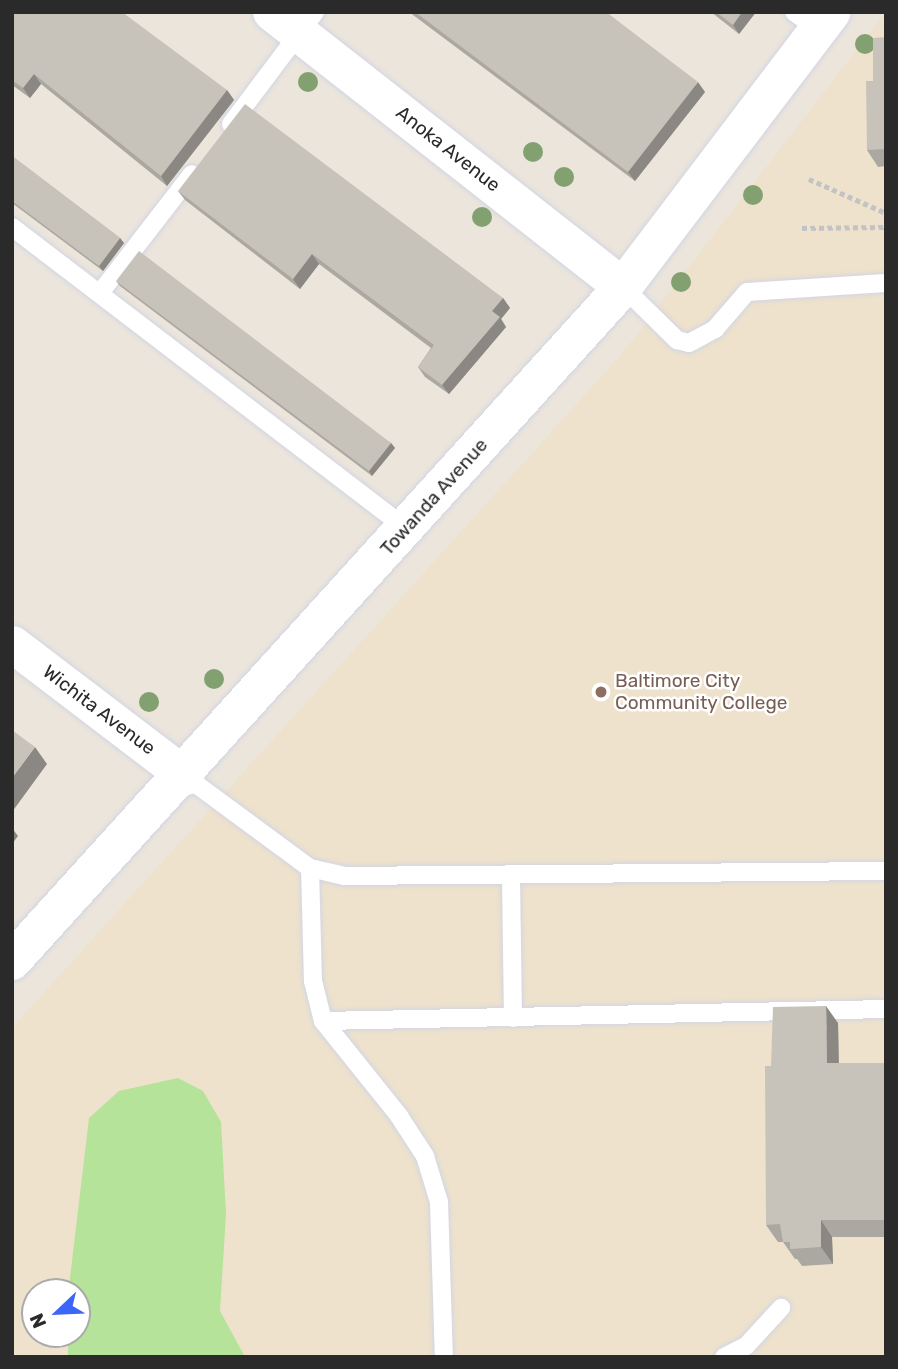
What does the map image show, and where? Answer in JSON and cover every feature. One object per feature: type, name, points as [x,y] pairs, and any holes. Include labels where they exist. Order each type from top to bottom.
[{"type":"street","name":"Towanda Avenue","points":[[12,961],[185,776],[623,287],[815,18]]},
{"type":"street","name":"Anoka Avenue","points":[[296,19],[623,287]]},
{"type":"street","name":"Wichita Avenue","points":[[12,644],[185,776]]},
{"type":"lane","points":[[218,139],[296,19]]},
{"type":"lane","points":[[100,293],[201,161]]},
{"type":"lane","points":[[12,227],[406,528]]},
{"type":"lane","points":[[623,287],[677,340],[689,343],[715,329],[747,292],[886,284]]},
{"type":"lane","points":[[185,776],[310,868],[344,876],[886,871]]},
{"type":"lane","points":[[310,868],[313,981],[323,1021],[425,1156],[439,1202],[444,1357]]},
{"type":"lane","points":[[511,876],[513,1017]]},
{"type":"lane","points":[[323,1021],[886,1009]]},
{"type":"lane","points":[[724,1357],[746,1346],[781,1308]]},
{"type":"path","points":[[809,179],[886,214]]},
{"type":"path","points":[[802,228],[886,227]]},
{"type":"shaded area","name":"Baltimore City Community College","points":[[886,12],[886,1357],[12,1357],[12,1028],[620,356]]},
{"type":"green space","points":[[178,1078],[203,1091],[221,1122],[226,1214],[220,1311],[245,1357],[68,1357],[68,1348],[91,1348],[91,1278],[70,1278],[89,1118],[119,1091]]},
{"type":"building","points":[[12,12],[122,12],[227,90],[161,176],[34,74],[23,88],[12,80]]},
{"type":"building","points":[[415,12],[606,12],[698,82],[628,172]]},
{"type":"building","points":[[716,12],[742,12],[733,25]]},
{"type":"building","points":[[886,37],[886,149],[867,150],[866,81],[873,81],[873,38]]},
{"type":"building","points":[[245,104],[503,298],[492,311],[500,317],[442,385],[418,367],[434,345],[312,254],[293,279],[178,191]]},
{"type":"building","points":[[12,156],[120,238],[99,266],[12,201]]},
{"type":"building","points":[[139,251],[391,443],[369,471],[116,281]]},
{"type":"building","points":[[12,730],[35,747],[12,778]]},
{"type":"building","points":[[826,1006],[827,1063],[886,1063],[886,1220],[821,1220],[821,1247],[790,1249],[790,1242],[783,1242],[780,1224],[766,1225],[765,1066],[771,1066],[773,1007]]},
{"type":"place","name":"Baltimore City Community College","points":[[601,692]]}]
